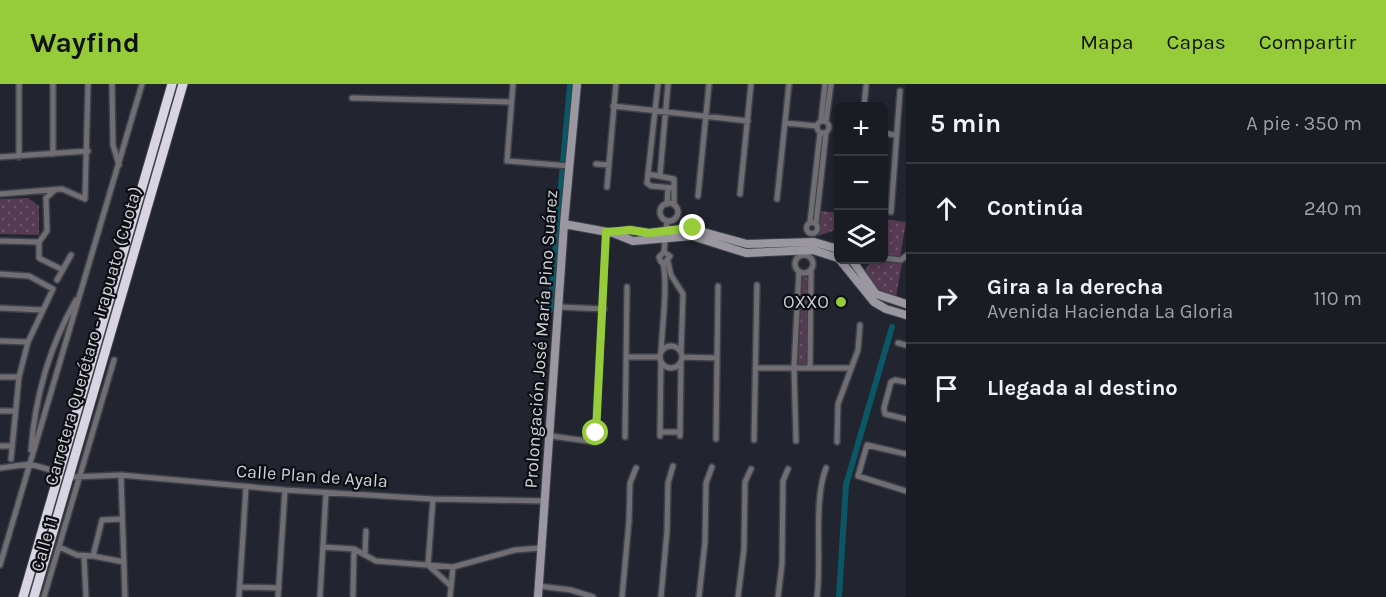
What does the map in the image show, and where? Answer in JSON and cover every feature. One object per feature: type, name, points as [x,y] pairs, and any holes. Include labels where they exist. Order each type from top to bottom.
[{"type":"highway","name":"Carretera Querétaro - Irapuato (Cuota)","points":[[23,597],[172,84]]},
{"type":"highway","name":"Carretera Querétaro - Irapuato (Cuota)","points":[[34,597],[183,84]]},
{"type":"main road","name":"Prolongación José María Pino Suárez","points":[[538,597],[564,224],[577,84]]},
{"type":"main road","points":[[564,224],[610,232],[633,242],[664,235],[692,236],[746,253],[807,248],[834,249]]},
{"type":"main road","points":[[807,248],[834,257]]},
{"type":"main road","points":[[843,264],[874,302],[886,309],[906,315]]},
{"type":"main road","points":[[855,264],[876,294],[906,304]]},
{"type":"street","points":[[19,84],[19,157]]},
{"type":"street","points":[[53,84],[53,154]]},
{"type":"street","points":[[0,194],[56,189],[85,199],[88,84]]},
{"type":"street","points":[[112,84],[114,146],[119,165]]},
{"type":"street","points":[[0,565],[142,84]]},
{"type":"street","points":[[513,84],[507,161],[569,166]]},
{"type":"street","points":[[607,187],[616,84]]},
{"type":"street","points":[[658,84],[648,185],[671,188]]},
{"type":"street","points":[[660,175],[668,84]]},
{"type":"street","points":[[698,196],[709,84]]},
{"type":"street","points":[[740,194],[751,84]]},
{"type":"street","points":[[777,199],[789,84]]},
{"type":"street","points":[[813,223],[825,84]]},
{"type":"street","points":[[823,127],[831,84]]},
{"type":"street","points":[[864,102],[866,86]]},
{"type":"street","points":[[891,212],[900,91]]},
{"type":"street","points":[[352,98],[511,102]]},
{"type":"street","points":[[613,106],[747,121]]},
{"type":"street","points":[[785,123],[834,128]]},
{"type":"street","points":[[888,134],[896,135]]},
{"type":"street","points":[[0,157],[88,151]]},
{"type":"street","points":[[596,164],[609,165]]},
{"type":"street","points":[[648,174],[673,178],[667,204],[662,208],[660,214],[668,221]]},
{"type":"street","points":[[668,221],[674,220],[677,214],[671,188]]},
{"type":"street","points":[[46,198],[56,189]]},
{"type":"street","points":[[38,190],[46,198],[47,231],[39,242],[39,258],[63,270]]},
{"type":"street","points":[[667,204],[674,205]]},
{"type":"street","points":[[668,221],[664,235],[664,252],[659,257],[665,262],[669,276],[683,294],[680,434],[660,434],[663,289],[669,276]]},
{"type":"street","points":[[812,233],[806,227],[813,223]]},
{"type":"street","points":[[796,441],[795,368],[799,271],[796,264],[807,248],[812,233],[818,228],[813,223]]},
{"type":"street","points":[[551,436],[595,442],[610,232]]},
{"type":"street","points":[[0,241],[39,242]]},
{"type":"street","points":[[807,248],[812,260],[810,368]]},
{"type":"street","points":[[807,248],[812,260]]},
{"type":"street","points":[[57,280],[71,255]]},
{"type":"street","points":[[888,258],[902,260],[906,256]]},
{"type":"street","points":[[799,271],[805,273],[811,270]]},
{"type":"street","points":[[0,274],[29,276],[53,289],[28,342],[19,377],[11,459]]},
{"type":"street","points":[[754,440],[757,285]]},
{"type":"street","points":[[716,439],[718,286]]},
{"type":"street","points":[[625,437],[627,287]]},
{"type":"street","points":[[30,464],[34,417],[46,372],[63,323],[81,291]]},
{"type":"street","points":[[559,307],[604,309]]},
{"type":"street","points":[[0,308],[42,310]]},
{"type":"street","points":[[837,442],[838,404],[859,346],[860,325]]},
{"type":"street","points":[[0,341],[28,342]]},
{"type":"street","points":[[898,343],[906,345]]},
{"type":"street","points":[[626,357],[661,357],[671,346],[682,357],[717,358]]},
{"type":"street","points":[[661,357],[668,368],[678,366],[682,357]]},
{"type":"street","name":"Calle 11","points":[[44,597],[59,548],[76,477],[114,360]]},
{"type":"street","points":[[755,368],[851,368]]},
{"type":"street","points":[[0,377],[19,377]]},
{"type":"street","points":[[906,382],[893,380],[884,412],[906,419]]},
{"type":"street","points":[[0,411],[15,411]]},
{"type":"street","points":[[906,454],[867,445],[858,477],[906,491]]},
{"type":"street","points":[[0,446],[12,446]]},
{"type":"street","points":[[0,468],[30,464],[54,471]]},
{"type":"street","points":[[660,597],[667,531],[668,483],[673,466]]},
{"type":"street","points":[[699,597],[705,543],[706,483],[712,467]]},
{"type":"street","points":[[622,597],[630,483],[636,468]]},
{"type":"street","points":[[817,597],[820,574],[821,484],[826,468]]},
{"type":"street","points":[[778,597],[782,564],[783,481],[788,469]]},
{"type":"street","points":[[738,597],[744,549],[745,482],[751,470]]},
{"type":"street","points":[[121,475],[125,597]]},
{"type":"street","name":"Calle Plan de Ayala","points":[[76,477],[121,475],[326,493],[434,499],[544,501]]},
{"type":"street","points":[[239,597],[246,487]]},
{"type":"street","points":[[278,597],[285,490]]},
{"type":"street","points":[[320,597],[326,493]]},
{"type":"street","points":[[428,565],[434,499]]},
{"type":"street","points":[[94,555],[102,520],[122,519]]},
{"type":"street","points":[[365,554],[366,531]]},
{"type":"street","points":[[323,547],[354,549],[376,561],[453,567],[515,550],[541,548]]},
{"type":"street","points":[[59,548],[84,556],[94,555],[124,562]]},
{"type":"street","points":[[353,595],[354,549]]},
{"type":"street","points":[[84,556],[86,597]]},
{"type":"street","points":[[428,565],[452,586]]},
{"type":"street","points":[[450,597],[453,567]]},
{"type":"street","points":[[539,586],[571,590],[593,597]]},
{"type":"street","points":[[240,587],[279,588]]},
{"type":"shaded area","points":[[28,198],[39,206],[39,235],[0,234],[0,199]]},
{"type":"shaded area","points":[[821,211],[834,213],[834,230],[818,236]]},
{"type":"shaded area","points":[[888,220],[906,222],[900,258],[888,256]]},
{"type":"shaded area","points":[[888,262],[902,263],[896,297],[879,293],[865,270],[869,264],[888,264]]},
{"type":"shaded area","points":[[810,273],[808,365],[797,365],[800,274]]},
{"type":"waterway","points":[[550,310],[570,84]]},
{"type":"waterway","points":[[839,597],[846,485],[892,327]]},
{"type":"place","name":"OXXO","points":[[841,302]]},
{"type":"route","points":[[596,433],[604,309],[606,232],[630,230],[649,233],[693,228]]}]
